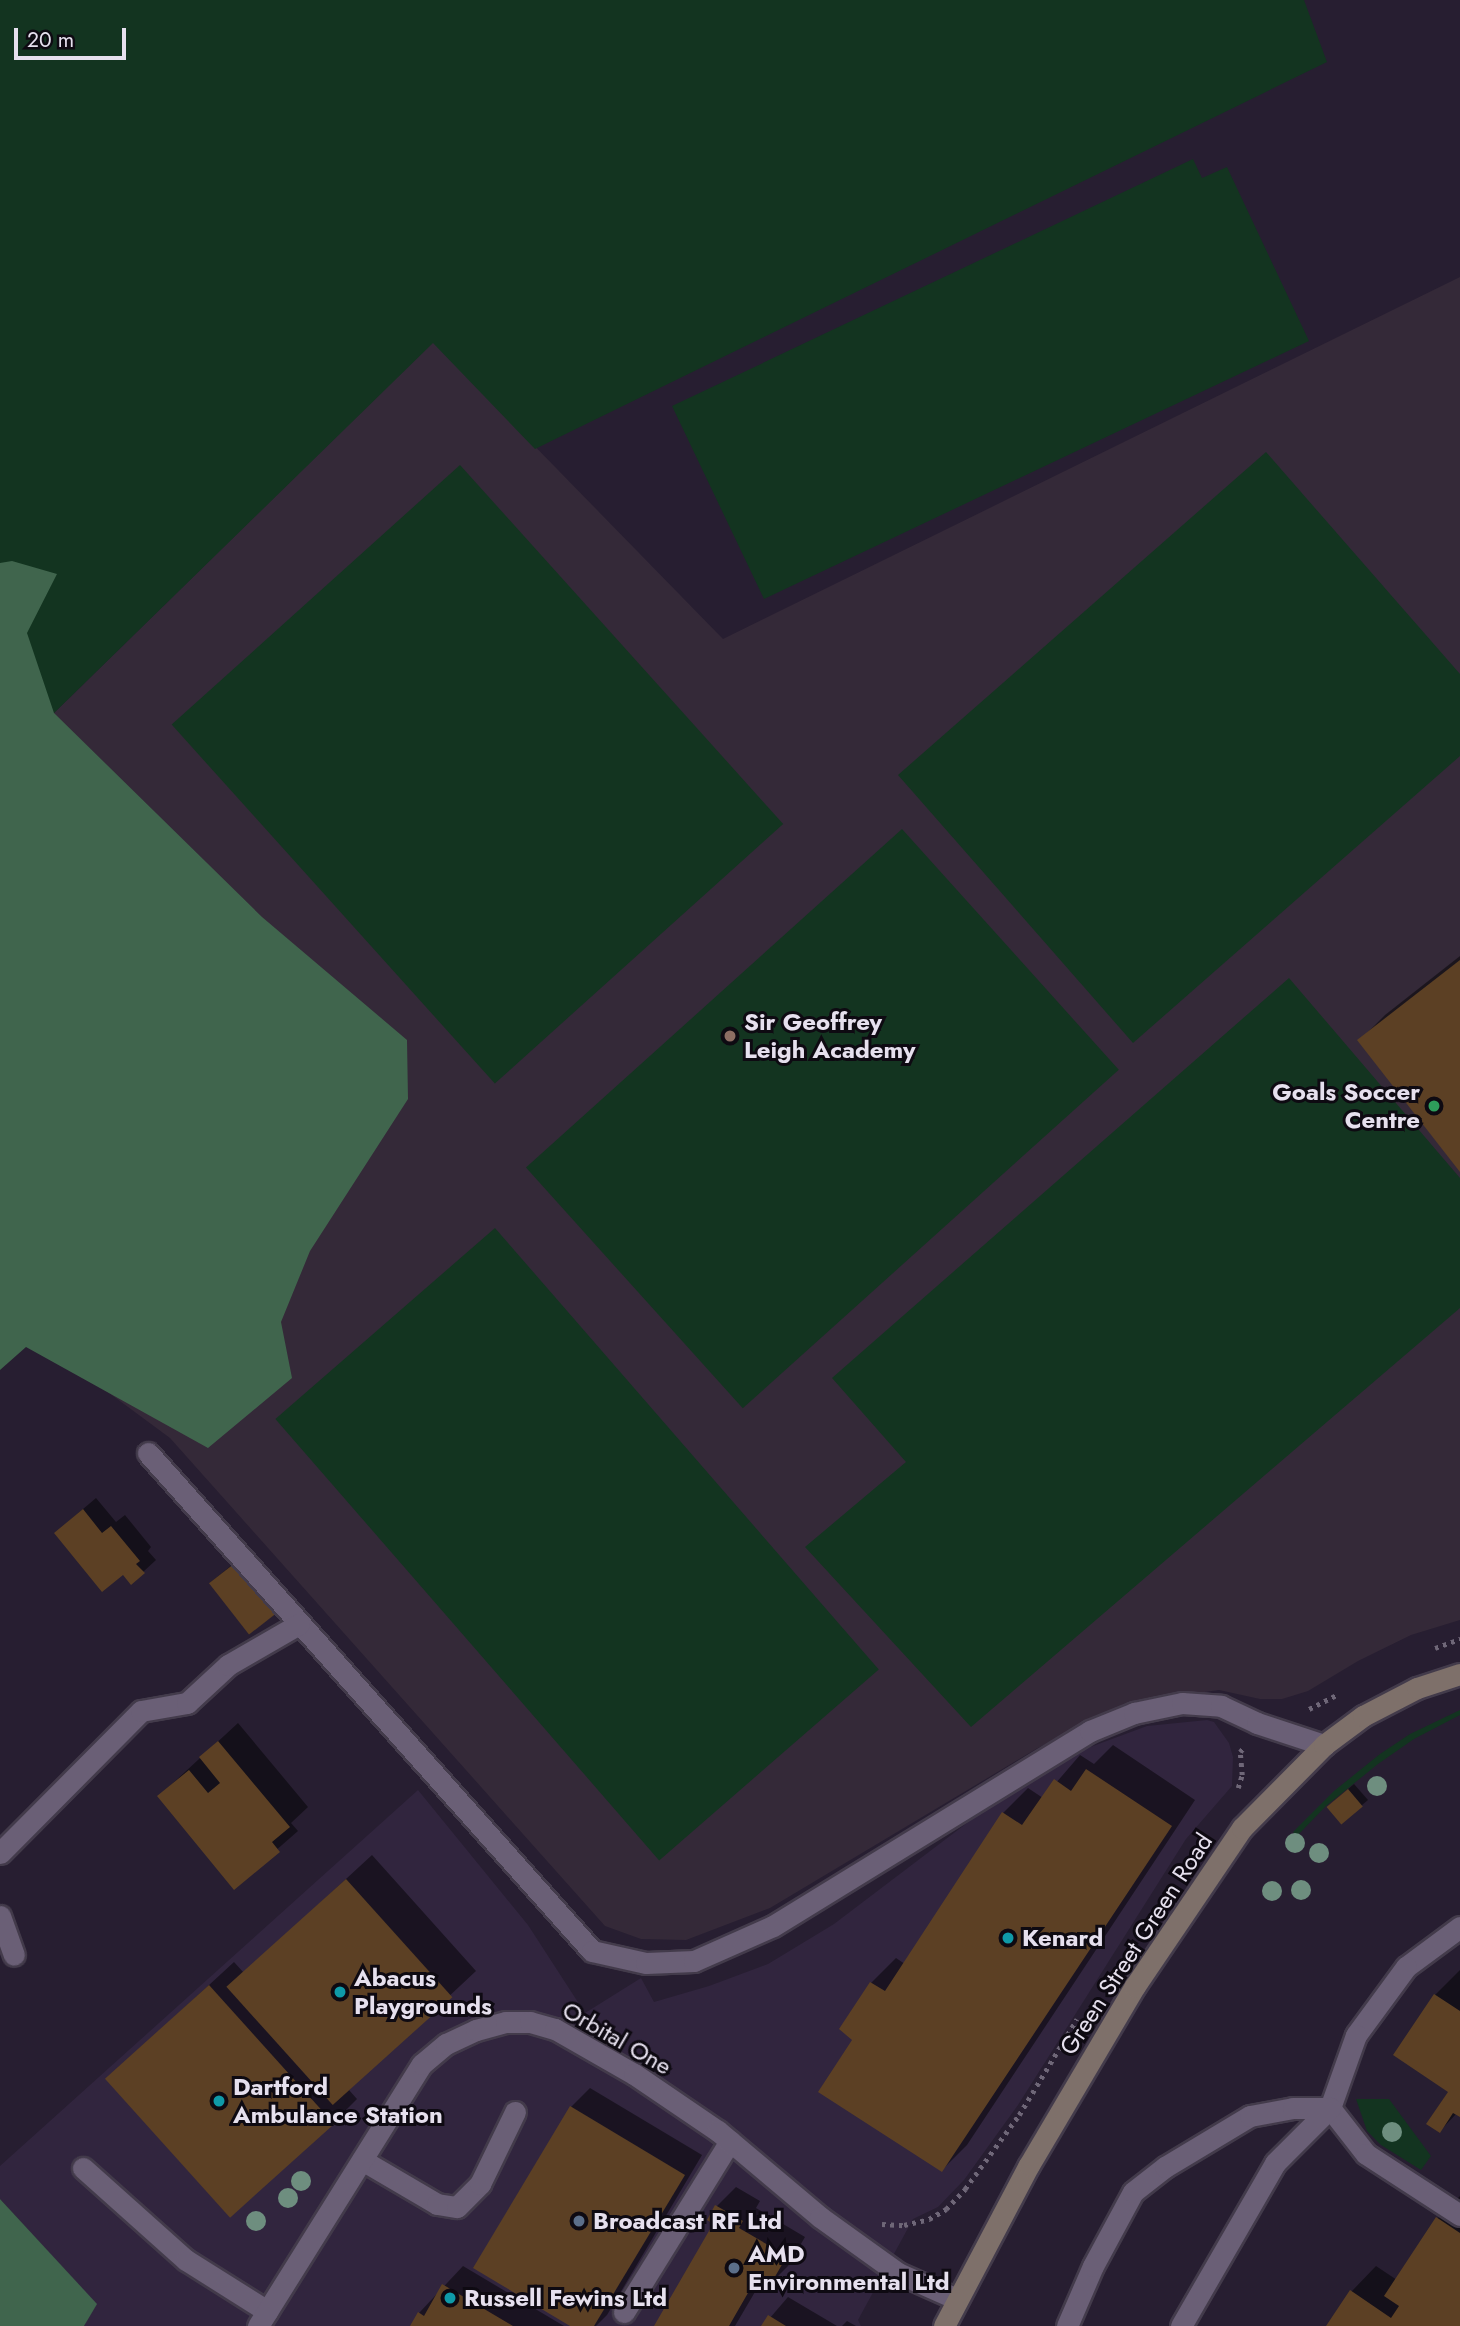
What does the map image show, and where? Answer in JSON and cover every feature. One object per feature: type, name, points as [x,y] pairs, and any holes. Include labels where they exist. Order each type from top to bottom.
[{"type":"main road","name":"Green Street Green Road","points":[[944,2326],[1036,2153],[1135,1986],[1242,1828],[1324,1745],[1374,1711],[1417,1688],[1460,1674]]},
{"type":"lane","points":[[148,1453],[592,1951],[646,1963],[694,1961],[773,1926],[1090,1731],[1134,1713],[1182,1703],[1222,1706],[1257,1723],[1324,1745]]},
{"type":"lane","points":[[0,1853],[141,1711],[187,1703],[228,1665],[299,1624]]},
{"type":"lane","points":[[0,1916],[14,1955]]},
{"type":"lane","points":[[1181,2326],[1275,2163],[1329,2108],[1356,2035],[1406,1967],[1460,1927]]},
{"type":"lane","name":"Orbital One","points":[[262,2319],[422,2064],[446,2044],[477,2030],[506,2022],[530,2022],[555,2029],[634,2074],[730,2141],[820,2217],[898,2273],[957,2298]]},
{"type":"lane","points":[[1067,2326],[1093,2266],[1133,2192],[1166,2168],[1250,2116],[1293,2108],[1329,2108]]},
{"type":"lane","points":[[1329,2108],[1366,2154],[1460,2215]]},
{"type":"lane","points":[[362,2160],[437,2204],[457,2207],[480,2184],[514,2112]]},
{"type":"lane","points":[[624,2312],[730,2141]]},
{"type":"lane","points":[[83,2168],[186,2260],[262,2319]]},
{"type":"shaded area","name":"Sir Geoffrey Leigh Academy","points":[[1460,277],[1460,1620],[1411,1635],[1358,1661],[1308,1691],[1282,1699],[1260,1699],[1219,1690],[1154,1699],[1088,1722],[1036,1749],[770,1908],[686,1940],[641,1939],[605,1926],[170,1438],[40,1342],[0,771],[54,713],[433,342],[723,639]]},
{"type":"shaded area","points":[[1207,1720],[1214,1722],[1229,1743],[1233,1757],[1232,1786],[1186,1839],[1018,2105],[964,2180],[938,2207],[913,2219],[858,2320],[861,2326],[84,2326],[96,2304],[0,2199],[0,2166],[418,1790],[528,1925],[585,2013],[641,1978],[654,2002],[709,1986],[768,1964],[834,1924],[992,1804],[1085,1749],[1147,1726]]},
{"type":"green space","points":[[0,0],[1304,0],[1327,62],[535,449],[433,343],[54,713],[0,656]]},
{"type":"green space","points":[[1193,159],[1202,178],[1227,167],[1309,341],[764,599],[672,406]]},
{"type":"green space","points":[[1266,452],[1460,674],[1460,756],[1133,1043],[898,775]]},
{"type":"green space","points":[[460,465],[783,824],[495,1084],[172,725]]},
{"type":"green space","points":[[12,561],[57,574],[27,633],[54,713],[262,917],[407,1040],[408,1099],[310,1251],[281,1322],[292,1378],[208,1448],[26,1347],[0,1370],[0,563]]},
{"type":"green space","points":[[902,829],[1119,1070],[743,1408],[526,1168]]},
{"type":"green space","points":[[1289,978],[1460,1178],[1460,1308],[971,1727],[805,1547],[906,1462],[832,1378]]},
{"type":"green space","points":[[495,1228],[879,1670],[659,1860],[275,1419]]},
{"type":"green space","points":[[1460,1710],[1460,1715],[1414,1739],[1378,1764],[1326,1806],[1297,1836],[1293,1832],[1334,1791],[1380,1754],[1410,1734]]},
{"type":"green space","points":[[1356,2099],[1389,2099],[1431,2156],[1421,2170],[1381,2145],[1367,2131]]},
{"type":"green space","points":[[0,2199],[97,2304],[84,2326],[0,2326]]},
{"type":"building","name":"Goals Soccer Centre","points":[[1460,960],[1460,1172],[1357,1040]]},
{"type":"building","points":[[83,1509],[102,1533],[111,1526],[140,1561],[136,1564],[145,1573],[131,1585],[123,1575],[102,1592],[54,1533]]},
{"type":"building","points":[[235,1563],[275,1614],[249,1635],[209,1583]]},
{"type":"building","points":[[218,1741],[290,1827],[272,1842],[280,1852],[234,1890],[157,1796],[189,1770],[208,1793],[220,1783],[199,1757]]},
{"type":"building","name":"Kenard","points":[[1086,1769],[1172,1826],[942,2172],[818,2092],[852,2040],[839,2029],[870,1982],[885,1991],[1002,1812],[1022,1825],[1054,1779],[1071,1791]]},
{"type":"building","points":[[1348,1789],[1363,1807],[1341,1825],[1327,1807]]},
{"type":"building","name":"Abacus Playgrounds","points":[[346,1879],[452,1997],[333,2105],[226,1987]]},
{"type":"building","name":"Dartford Ambulance Station","points":[[209,1985],[334,2124],[230,2218],[105,2079]]},
{"type":"building","points":[[1434,1994],[1460,2011],[1460,2117],[1453,2113],[1440,2133],[1426,2124],[1448,2092],[1393,2055]]},
{"type":"building","name":"Broadcast RF Ltd","points":[[570,2106],[685,2175],[594,2326],[570,2326],[473,2268]]},
{"type":"building","name":"AMD Environmental Ltd","points":[[715,2205],[743,2221],[739,2228],[787,2256],[769,2287],[756,2279],[729,2326],[654,2326],[713,2224],[707,2220]]},
{"type":"building","points":[[1436,2217],[1460,2233],[1460,2326],[1326,2326],[1350,2290],[1391,2318],[1399,2306],[1384,2296]]},
{"type":"building","name":"Russell Fewins Ltd","points":[[442,2284],[513,2326],[410,2326],[418,2312],[424,2316]]},
{"type":"building","points":[[768,2315],[786,2326],[761,2326]]},
{"type":"place","name":"Sir Geoffrey Leigh Academy","points":[[730,1036]]},
{"type":"place","name":"Goals Soccer Centre","points":[[1434,1106]]},
{"type":"place","name":"Kenard","points":[[1008,1938]]},
{"type":"place","name":"Abacus Playgrounds","points":[[340,1992]]},
{"type":"place","name":"Dartford Ambulance Station","points":[[219,2101]]},
{"type":"place","name":"Broadcast RF Ltd","points":[[579,2221]]},
{"type":"place","name":"AMD Environmental Ltd","points":[[734,2268]]},
{"type":"place","name":"Russell Fewins Ltd","points":[[450,2298]]}]
